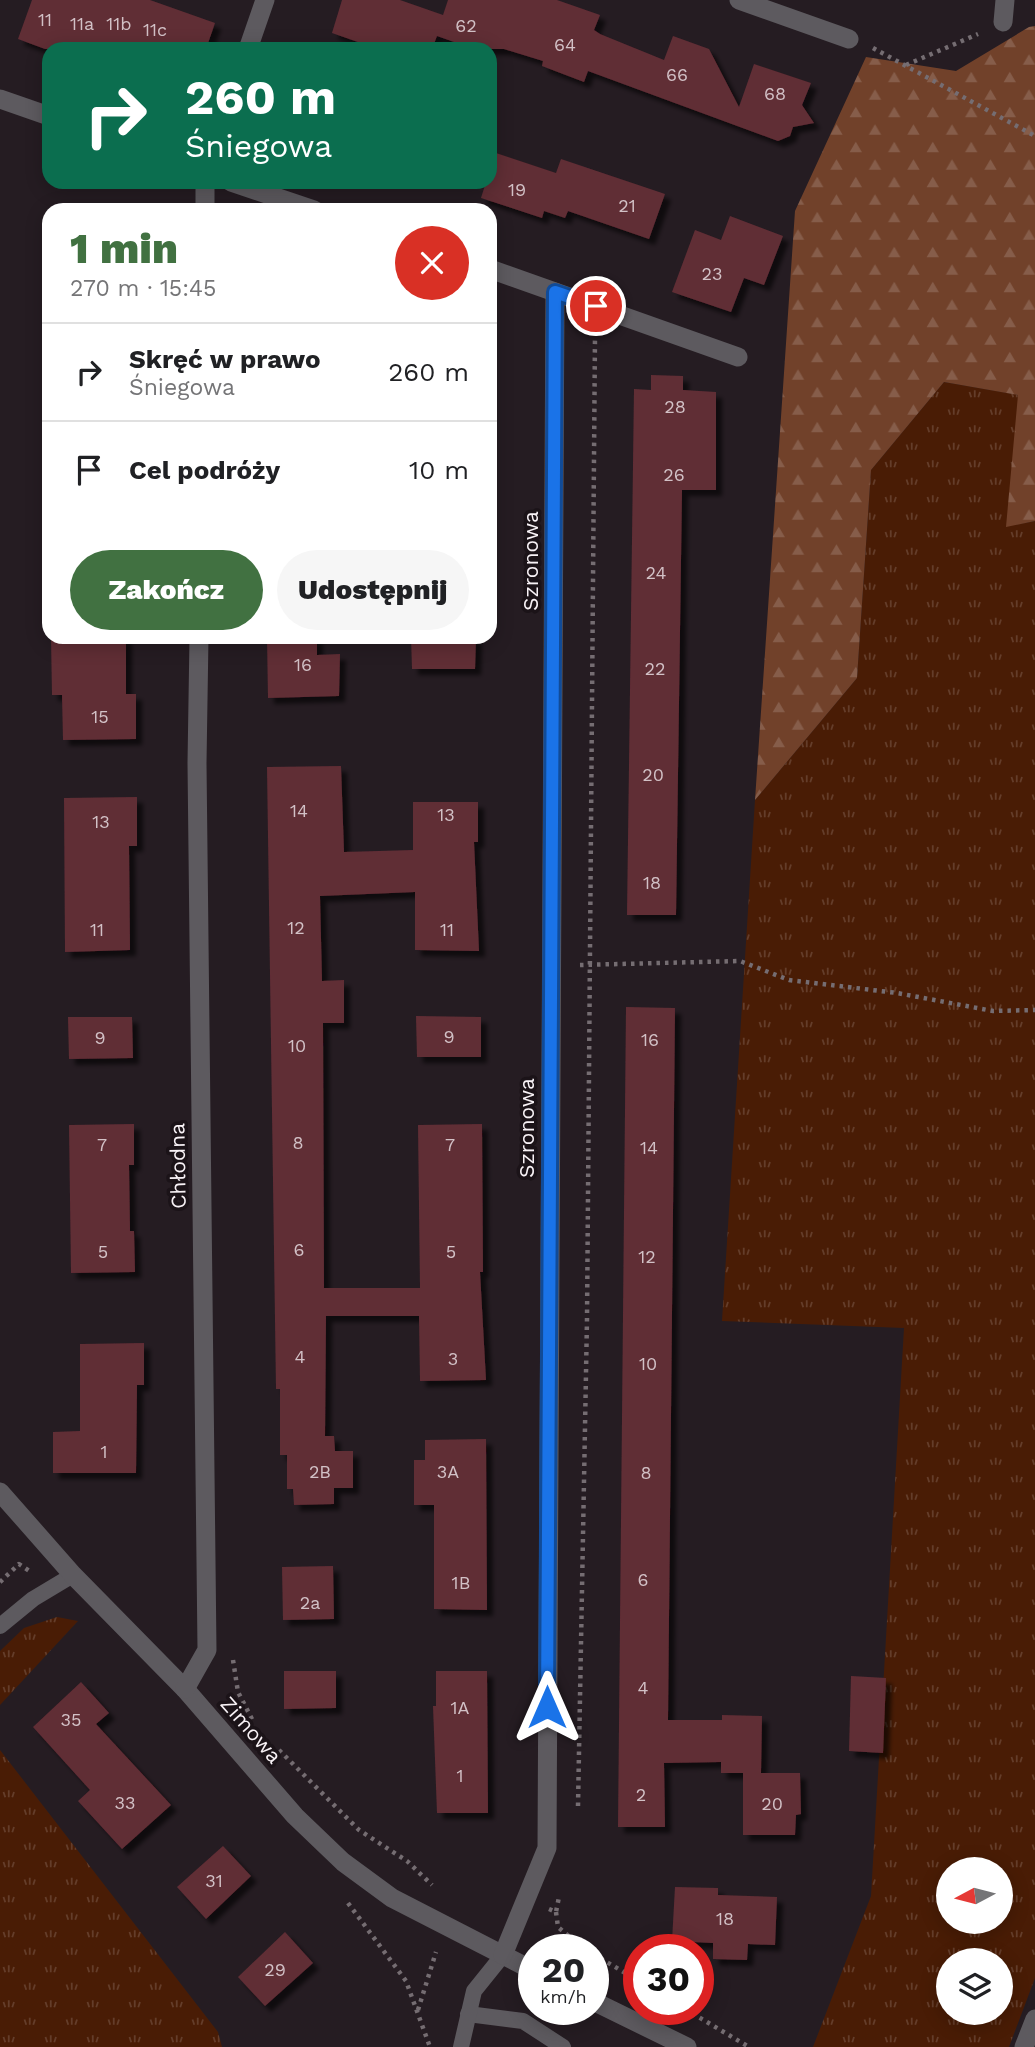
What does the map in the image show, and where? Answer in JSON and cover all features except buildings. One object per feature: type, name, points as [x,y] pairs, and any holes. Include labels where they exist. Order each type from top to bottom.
[{"type":"street","points":[[250,42],[265,0]]},
{"type":"street","points":[[739,0],[849,39]]},
{"type":"street","points":[[1003,22],[1005,0]]},
{"type":"street","points":[[0,99],[42,114]]},
{"type":"street","points":[[252,189],[293,203]]},
{"type":"street","points":[[497,272],[738,357]]},
{"type":"street","name":"Szronowa","points":[[503,1955],[547,1848],[555,292]]},
{"type":"street","name":"Chłodna","points":[[185,1689],[207,1650],[197,776],[199,644]]},
{"type":"street","name":"Zimowa","points":[[0,1492],[73,1575],[185,1689],[295,1815],[343,1862],[392,1898],[518,1963]]},
{"type":"street","points":[[609,2009],[687,2047]]},
{"type":"street","points":[[1024,2047],[1035,2018]]},
{"type":"lane","points":[[0,1626],[33,1599],[73,1575]]},
{"type":"lane","points":[[461,2047],[474,1991],[503,1955]]},
{"type":"lane","points":[[468,2014],[523,2021],[563,2047]]},
{"type":"path","points":[[905,66],[984,31]]},
{"type":"path","points":[[849,39],[1035,136]]},
{"type":"path","points":[[577,1810],[587,1347],[596,306]]},
{"type":"path","points":[[551,966],[740,961],[789,980],[897,993],[993,1011],[1035,1010]]},
{"type":"path","points":[[232,1648],[238,1692],[256,1726]]},
{"type":"path","points":[[274,1745],[359,1830],[407,1861],[436,1889]]},
{"type":"path","points":[[562,1886],[556,1912],[558,1927],[566,1934]]},
{"type":"path","points":[[525,1899],[556,1912]]},
{"type":"path","points":[[418,2011],[447,1926]]},
{"type":"path","points":[[712,2025],[749,2047]]},
{"type":"green space","points":[[1035,26],[1035,521],[1006,527],[1018,395],[944,382],[871,470],[857,678],[755,800],[795,211],[866,57],[956,71],[1029,27]]},
{"type":"green space","points":[[944,382],[1019,395],[1007,526],[1035,521],[1035,1978],[1009,2047],[813,2047],[871,1896],[904,1328],[722,1321],[755,800],[857,678],[871,470]]},
{"type":"green space","points":[[57,1617],[78,1621],[0,1705],[0,1651],[24,1628]]},
{"type":"green space","points":[[0,1750],[218,2032],[222,2047],[0,2047]]},
{"type":"route","points":[[547,1707],[555,292],[596,306]]}]
